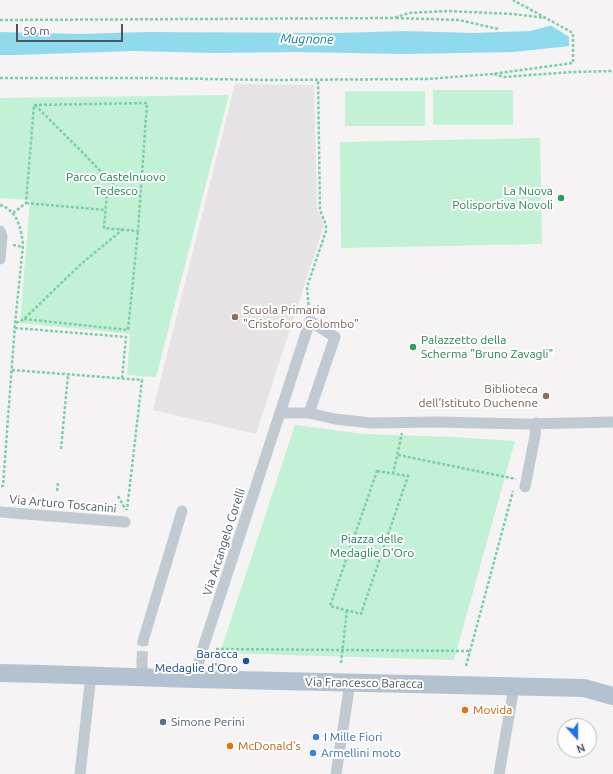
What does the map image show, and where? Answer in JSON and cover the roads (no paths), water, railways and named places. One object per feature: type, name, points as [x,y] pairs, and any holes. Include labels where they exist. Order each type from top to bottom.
[{"type":"main road","name":"Via Francesco Baracca","points":[[0,673],[91,675],[142,670],[194,679],[514,687],[586,688],[613,682]]},
{"type":"main road","name":"Via Francesco Baracca","points":[[586,688],[613,696]]},
{"type":"street","points":[[0,231],[2,236],[0,259]]},
{"type":"street","name":"Via Arcangelo Corelli","points":[[194,679],[310,320],[335,337],[309,413]]},
{"type":"street","points":[[280,413],[309,413],[335,419],[371,423],[437,422],[536,424],[613,422]]},
{"type":"street","points":[[524,487],[535,436],[536,424]]},
{"type":"street","points":[[143,641],[182,511]]},
{"type":"street","name":"Via Arturo Toscanini","points":[[0,512],[125,522]]},
{"type":"street","points":[[80,774],[91,675]]},
{"type":"street","points":[[336,774],[350,683]]},
{"type":"street","points":[[499,774],[514,687]]},
{"type":"water","name":"Mugnone","points":[[553,25],[571,36],[613,33],[570,46],[513,52],[404,54],[133,51],[0,55],[0,32],[79,34],[146,32],[337,33],[404,31],[474,33],[530,31]]},
{"type":"tunnel","points":[[142,662],[143,641]]},
{"type":"place","name":"La Nuova Polisportiva Novoli","points":[[561,198]]},
{"type":"place","name":"Scuola Primaria \"Cristoforo Colombo\"","points":[[235,317]]},
{"type":"place","name":"Palazzetto della Scherma \"Bruno Zavagli\"","points":[[413,347]]},
{"type":"place","name":"Biblioteca dell'Istituto Duchenne","points":[[546,396]]},
{"type":"place","name":"Baracca Medaglie d'Oro","points":[[246,661]]},
{"type":"place","name":"Movida","points":[[465,710]]},
{"type":"place","name":"Simone Perini","points":[[163,722]]},
{"type":"place","name":"I Mille Fiori","points":[[316,737]]},
{"type":"place","name":"McDonald's","points":[[230,746]]},
{"type":"place","name":"Armellini moto","points":[[313,753]]},
{"type":"park label","name":"Parco Castelnuovo Tedesco","points":[[116,184]]},
{"type":"park label","name":"Piazza delle Medaglie D'Oro","points":[[372,546]]}]
